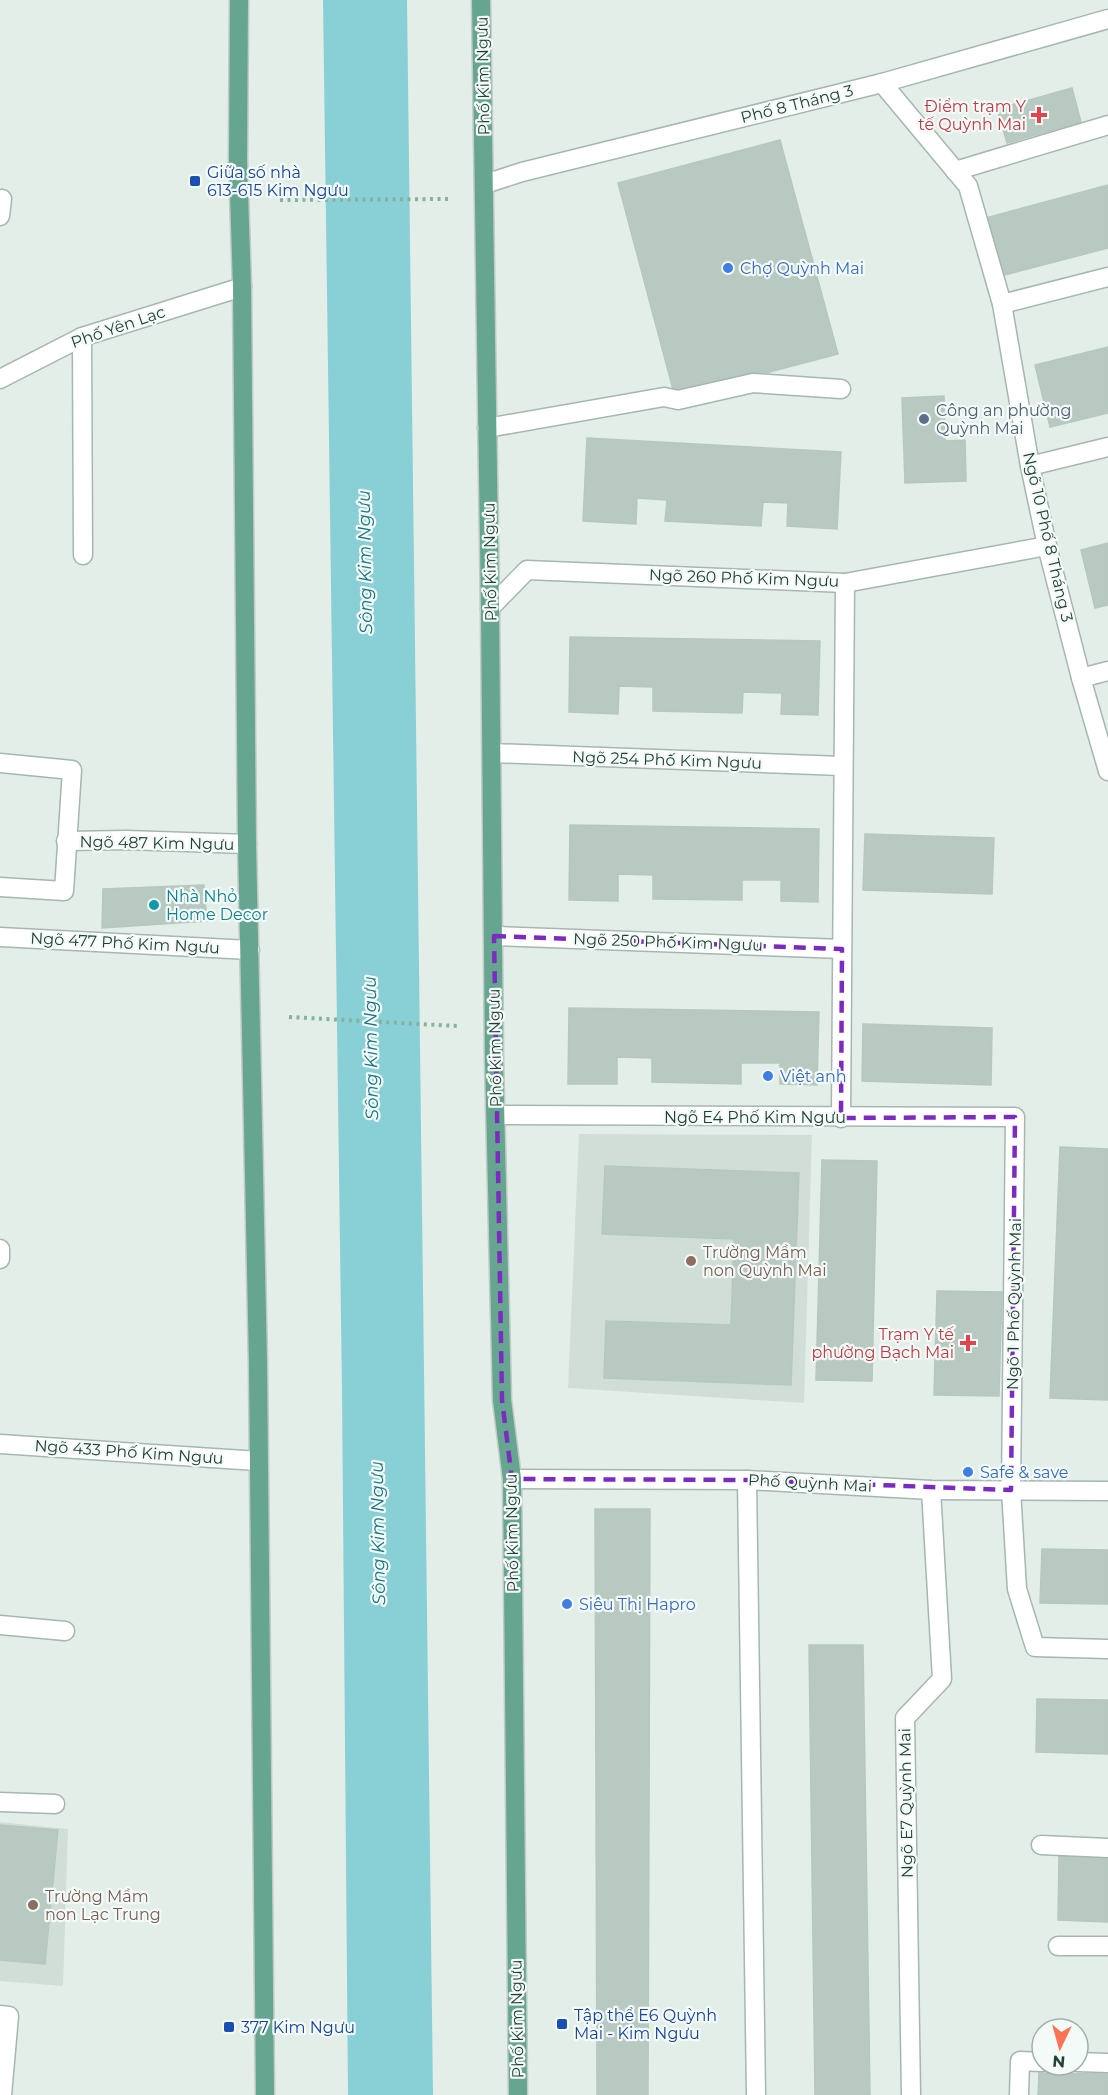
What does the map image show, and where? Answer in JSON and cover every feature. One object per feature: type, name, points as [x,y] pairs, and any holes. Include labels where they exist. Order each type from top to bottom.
[{"type":"main road","points":[[239,0],[238,161],[242,287],[265,2095]]},
{"type":"main road","name":"Phố Kim Ngưu","points":[[481,0],[496,1115],[502,1400],[512,1479],[518,2095]]},
{"type":"street","name":"Phố 8 Tháng 3","points":[[485,184],[522,172],[882,82],[1108,20]]},
{"type":"street","name":"Ngõ 10 Phố 8 Tháng 3","points":[[882,82],[968,186],[1002,304],[1030,466],[1047,546],[1108,771]]},
{"type":"street","points":[[955,171],[1108,125]]},
{"type":"street","points":[[1002,304],[1108,277]]},
{"type":"street","name":"Phố Yên Lạc","points":[[0,379],[82,337],[242,287]]},
{"type":"street","points":[[82,337],[83,555]]},
{"type":"street","points":[[487,428],[664,397],[678,400],[753,383],[841,389]]},
{"type":"street","points":[[1030,466],[1108,447]]},
{"type":"street","name":"Ngõ 260 Phố Kim Ngưu","points":[[490,608],[527,570],[845,583],[1047,546]]},
{"type":"street","points":[[841,1118],[845,583]]},
{"type":"street","points":[[1081,678],[1108,671]]},
{"type":"street","name":"Ngõ 254 Phố Kim Ngưu","points":[[492,753],[842,766]]},
{"type":"street","points":[[0,763],[72,770],[64,891],[0,887]]},
{"type":"street","name":"Ngõ 487 Kim Ngưu","points":[[66,841],[126,840],[248,844]]},
{"type":"street","name":"Ngõ 250 Phố Kim Ngưu","points":[[494,936],[842,949]]},
{"type":"street","name":"Ngõ 477 Phố Kim Ngưu","points":[[0,937],[250,950]]},
{"type":"street","name":"Ngõ E4 Phố Kim Ngưu","points":[[496,1115],[1015,1117]]},
{"type":"street","name":"Ngõ 1 Phố Quỳnh Mai","points":[[1015,1117],[1011,1490],[1017,1589],[1035,1647],[1108,1649]]},
{"type":"street","points":[[0,1249],[0,1259]]},
{"type":"street","name":"Ngõ 433 Phố Kim Ngưu","points":[[0,1444],[258,1461]]},
{"type":"street","name":"Phố Quỳnh Mai","points":[[512,1479],[747,1480],[931,1490],[1108,1491]]},
{"type":"street","points":[[747,1480],[756,2095]]},
{"type":"street","name":"Ngõ E7 Quỳnh Mai","points":[[911,2095],[905,1718],[942,1679],[931,1490]]},
{"type":"street","points":[[0,1625],[65,1630]]},
{"type":"street","points":[[0,1802],[55,1804]]},
{"type":"street","points":[[1041,1845],[1108,1848]]},
{"type":"street","points":[[1058,1946],[1108,1946]]},
{"type":"street","points":[[0,2015],[9,2016],[2,2095]]},
{"type":"street","points":[[1019,2095],[1020,2061],[1030,2061]]},
{"type":"street","points":[[1090,2062],[1108,2063]]},
{"type":"path","points":[[280,200],[449,199]]},
{"type":"path","points":[[289,1017],[457,1026]]},
{"type":"highlighted area","points":[[494,936],[842,949],[841,1118],[1015,1117],[1011,1490],[747,1480],[512,1479],[502,1400]]},
{"type":"shaded area","name":"Trường Mầm non Quỳnh Mai","points":[[579,1134],[812,1135],[804,1403],[568,1388]]},
{"type":"shaded area","name":"Trường Mầm non Lạc Trung","points":[[0,1822],[68,1829],[63,1986],[0,1981]]},
{"type":"water","name":"Sông Kim Ngưu","points":[[323,0],[407,0],[433,2095],[348,2095],[342,1391]]},
{"type":"building","name":"Điểm trạm Y tế Quỳnh Mai","points":[[1072,88],[1081,122],[1007,143],[997,109]]},
{"type":"building","name":"Chợ Quỳnh Mai","points":[[780,140],[838,354],[675,397],[618,183]]},
{"type":"building","points":[[1108,185],[1108,248],[997,277],[982,219]]},
{"type":"building","points":[[1108,347],[1108,413],[1050,427],[1035,365]]},
{"type":"building","name":"Công an phường Quỳnh Mai","points":[[944,396],[945,441],[965,440],[966,481],[905,483],[902,398]]},
{"type":"building","points":[[587,438],[841,452],[837,529],[787,526],[788,503],[763,502],[761,526],[665,521],[667,500],[637,498],[636,524],[583,521]]},
{"type":"building","points":[[1108,543],[1108,605],[1095,608],[1081,550]]},
{"type":"building","points":[[570,637],[820,641],[818,715],[781,714],[782,693],[743,692],[742,713],[653,711],[653,687],[619,686],[618,714],[569,712]]},
{"type":"building","points":[[570,825],[819,829],[818,902],[781,901],[781,880],[742,880],[742,900],[653,899],[653,875],[618,874],[618,901],[569,900]]},
{"type":"building","points":[[865,834],[994,838],[992,894],[863,890]]},
{"type":"building","name":"Nhà Nhỏ Home Decor","points":[[204,885],[207,921],[102,928],[103,889]]},
{"type":"building","points":[[569,1008],[819,1012],[817,1085],[780,1084],[780,1063],[741,1063],[741,1084],[652,1082],[652,1058],[617,1057],[617,1084],[568,1084]]},
{"type":"building","points":[[863,1024],[992,1028],[991,1085],[862,1081]]},
{"type":"building","points":[[1060,1147],[1108,1149],[1108,1400],[1050,1398]]},
{"type":"building","points":[[822,1160],[877,1161],[872,1381],[816,1380]]},
{"type":"building","points":[[605,1166],[799,1173],[791,1385],[604,1378],[606,1321],[731,1325],[734,1239],[602,1234]]},
{"type":"building","name":"Trạm Y tế phường Bạch Mai","points":[[937,1291],[1002,1292],[999,1396],[934,1395]]},
{"type":"building","points":[[595,1509],[650,1509],[648,2095],[597,2095]]},
{"type":"building","points":[[1042,1549],[1108,1550],[1108,1604],[1040,1603]]},
{"type":"building","points":[[809,1645],[863,1645],[870,2095],[815,2095]]},
{"type":"building","points":[[1037,1699],[1108,1700],[1108,1754],[1036,1752]]},
{"type":"building","name":"Trường Mầm non Lạc Trung","points":[[0,1825],[58,1830],[45,1964],[0,1960]]},
{"type":"building","points":[[1059,1855],[1108,1856],[1108,1922],[1058,1920]]},
{"type":"building","points":[[1090,2074],[1108,2074],[1108,2095],[1038,2095],[1039,2077],[1090,2077]]},
{"type":"place","name":"Điểm trạm Y tế Quỳnh Mai","points":[[1039,115]]},
{"type":"place","name":"Giữa số nhà 613-615 Kim Ngưu","points":[[195,181]]},
{"type":"place","name":"Chợ Quỳnh Mai","points":[[728,268]]},
{"type":"place","name":"Công an phường Quỳnh Mai","points":[[924,419]]},
{"type":"place","name":"Nhà Nhỏ Home Decor","points":[[154,905]]},
{"type":"place","name":"Việt anh","points":[[768,1076]]},
{"type":"place","name":"Trường Mầm non Quỳnh Mai","points":[[691,1261]]},
{"type":"place","name":"Trạm Y tế phường Bạch Mai","points":[[968,1343]]},
{"type":"place","name":"Safe & save","points":[[968,1472]]},
{"type":"place","name":"Siêu Thị Hapro","points":[[567,1604]]},
{"type":"place","name":"Trường Mầm non Lạc Trung","points":[[33,1905]]},
{"type":"place","name":"Tập thể E6 Quỳnh Mai - Kim Ngưu","points":[[562,2024]]},
{"type":"place","name":"377 Kim Ngưu","points":[[229,2027]]}]
